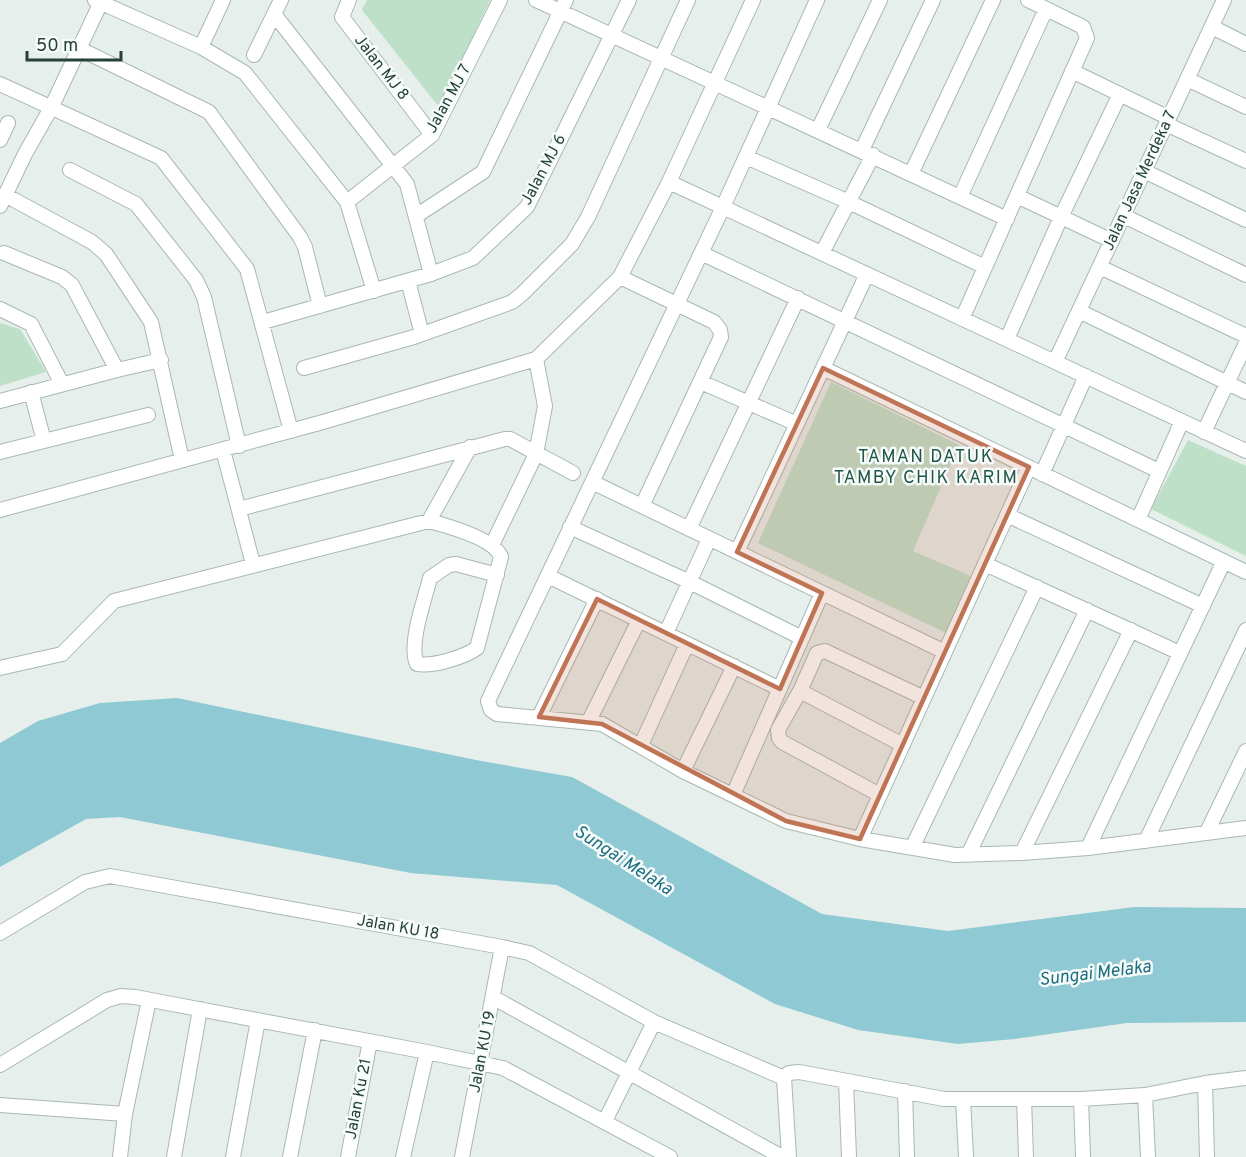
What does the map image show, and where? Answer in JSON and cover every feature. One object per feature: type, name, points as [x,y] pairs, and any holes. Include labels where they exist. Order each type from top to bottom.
[{"type":"street","points":[[201,47],[223,0]]},
{"type":"street","points":[[254,55],[281,0]]},
{"type":"street","name":"Jalan MJ 8","points":[[349,0],[342,17],[432,135]]},
{"type":"street","name":"Jalan MJ 7","points":[[347,202],[432,135],[500,0]]},
{"type":"street","points":[[536,0],[563,6],[613,37],[1007,219]]},
{"type":"street","name":"Jalan MJ 6","points":[[263,322],[408,281],[474,258],[527,207],[613,37],[629,0]]},
{"type":"street","points":[[304,368],[422,334],[512,302],[522,294],[572,244],[588,217],[688,0]]},
{"type":"street","points":[[0,510],[239,446],[536,359],[620,277],[669,182],[753,0]]},
{"type":"street","points":[[817,0],[701,254],[488,701],[490,710],[496,714],[602,724],[683,771],[786,821],[860,839],[954,855],[1088,848],[1246,828]]},
{"type":"street","points":[[818,130],[880,0]]},
{"type":"street","points":[[822,253],[849,202],[867,153],[933,0]]},
{"type":"street","points":[[911,174],[993,0]]},
{"type":"street","points":[[962,319],[1087,38],[1083,27],[1052,7],[1028,0]]},
{"type":"street","name":"Jalan Jasa Merdeka 7","points":[[1055,362],[1224,0]]},
{"type":"street","points":[[182,460],[152,321],[106,254],[92,242],[2,201],[80,49],[99,1],[201,47],[245,73],[347,202],[374,291]]},
{"type":"street","points":[[416,216],[483,172],[563,6]]},
{"type":"street","points":[[960,197],[1052,7]]},
{"type":"street","points":[[274,14],[407,184],[430,274]]},
{"type":"street","points":[[1212,27],[1246,44]]},
{"type":"street","points":[[80,49],[209,112],[300,237],[320,306]]},
{"type":"street","points":[[1072,71],[1246,161]]},
{"type":"street","points":[[1187,79],[1246,107]]},
{"type":"street","points":[[0,84],[161,158],[247,269],[291,430]]},
{"type":"street","points":[[1007,339],[1061,217],[1120,94]]},
{"type":"street","points":[[0,140],[8,123]]},
{"type":"street","points":[[746,157],[849,202],[986,267]]},
{"type":"street","points":[[70,170],[136,204],[196,280],[204,297],[239,446]]},
{"type":"street","points":[[1144,171],[1246,220]]},
{"type":"street","points":[[669,182],[1246,451]]},
{"type":"street","points":[[1017,196],[1112,241]]},
{"type":"street","points":[[1124,216],[1246,275]]},
{"type":"street","points":[[4,252],[62,277],[72,285],[117,370]]},
{"type":"street","points":[[701,254],[845,320],[1160,471]]},
{"type":"street","points":[[1100,267],[1246,336]]},
{"type":"street","points":[[737,552],[867,274]]},
{"type":"street","points":[[620,277],[714,322],[720,330],[721,337],[642,506]]},
{"type":"street","points":[[408,281],[422,334]]},
{"type":"street","points":[[689,529],[798,298]]},
{"type":"street","points":[[0,309],[31,324],[62,384]]},
{"type":"street","points":[[1079,311],[1246,392]]},
{"type":"street","points":[[1204,432],[1246,343]]},
{"type":"street","points":[[492,545],[536,454],[545,406],[536,359]]},
{"type":"street","points":[[0,401],[161,360]]},
{"type":"street","points":[[823,368],[1246,572]]},
{"type":"street","points":[[1042,474],[1086,376]]},
{"type":"street","points":[[701,381],[797,424]]},
{"type":"street","points":[[31,393],[44,441]]},
{"type":"street","points":[[0,452],[148,415]]},
{"type":"street","points":[[1137,520],[1182,421]]},
{"type":"street","points":[[239,509],[500,440],[510,439],[573,472]]},
{"type":"street","points":[[429,521],[470,447]]},
{"type":"street","points":[[223,450],[253,564]]},
{"type":"street","points":[[860,839],[1029,467]]},
{"type":"street","points":[[592,482],[945,652]]},
{"type":"street","points":[[1007,515],[1203,606]]},
{"type":"street","points":[[0,668],[62,654],[114,601],[429,521],[450,527],[492,545],[499,551],[501,557],[477,648],[435,665],[417,663],[414,657],[430,578],[449,565],[456,564],[496,575]]},
{"type":"street","points":[[570,527],[690,582],[802,638]]},
{"type":"street","points":[[666,633],[709,539]]},
{"type":"street","points":[[1088,848],[1224,561]]},
{"type":"street","points":[[985,564],[1180,653]]},
{"type":"street","points":[[548,576],[780,689]]},
{"type":"street","points":[[912,848],[1037,587]]},
{"type":"street","points":[[733,795],[822,593]]},
{"type":"street","points":[[539,717],[597,599]]},
{"type":"street","points":[[968,855],[1087,610]]},
{"type":"street","points":[[589,721],[639,620]]},
{"type":"street","points":[[1022,853],[1131,630]]},
{"type":"street","points":[[1146,841],[1246,630]]},
{"type":"street","points":[[641,745],[687,644]]},
{"type":"street","points":[[880,795],[782,742],[778,730],[800,691],[817,653],[825,651],[924,698]]},
{"type":"street","points":[[683,771],[734,666]]},
{"type":"street","points":[[800,691],[903,745]]},
{"type":"street","points":[[1208,832],[1246,751]]},
{"type":"street","name":"Jalan KU 18","points":[[0,933],[85,882],[111,876],[502,947],[529,953],[654,1022],[784,1078]]},
{"type":"street","name":"Jalan KU 19","points":[[462,1157],[502,947]]},
{"type":"street","points":[[0,1065],[108,1000],[121,996],[149,999],[503,1068],[670,1157]]},
{"type":"street","points":[[494,998],[782,1157]]},
{"type":"street","points":[[120,1157],[125,1114],[149,999]]},
{"type":"street","points":[[174,1157],[200,1009]]},
{"type":"street","points":[[233,1157],[258,1020]]},
{"type":"street","points":[[605,1121],[654,1022]]},
{"type":"street","points":[[290,1157],[315,1030]]},
{"type":"street","name":"Jalan Ku 21","points":[[348,1157],[370,1041]]},
{"type":"street","points":[[403,1157],[427,1052]]},
{"type":"street","points":[[789,1157],[784,1078],[789,1073],[799,1072],[944,1099],[1081,1099],[1145,1095],[1205,1083],[1246,1078]]},
{"type":"street","points":[[846,1081],[849,1157]]},
{"type":"street","points":[[1205,1083],[1207,1157]]},
{"type":"street","points":[[905,1091],[907,1157]]},
{"type":"street","points":[[1145,1095],[1148,1157]]},
{"type":"street","points":[[963,1099],[966,1157]]},
{"type":"street","points":[[1024,1099],[1026,1157]]},
{"type":"street","points":[[1081,1099],[1083,1157]]},
{"type":"street","points":[[0,1105],[125,1114]]},
{"type":"highlighted area","points":[[823,368],[1029,467],[860,839],[786,821],[602,724],[539,717],[597,599],[780,689],[822,593],[737,552]]},
{"type":"green space","points":[[367,0],[490,0],[439,107],[362,10]]},
{"type":"green space","points":[[0,323],[20,329],[46,372],[0,386]]},
{"type":"green space","points":[[831,382],[959,445],[913,551],[973,577],[946,633],[758,543]]},
{"type":"green space","points":[[1188,440],[1246,466],[1246,556],[1151,509]]},
{"type":"water","name":"Sungai Melaka","points":[[177,698],[476,760],[572,777],[822,914],[948,931],[1134,907],[1246,908],[1246,1022],[1127,1023],[1015,1039],[958,1044],[858,1030],[775,1004],[557,885],[411,873],[120,817],[86,819],[0,867],[0,743],[38,721],[100,703]]},
{"type":"district","name":"TAMAN DATUK TAMBY CHIK KARIM","points":[[926,467]]}]
